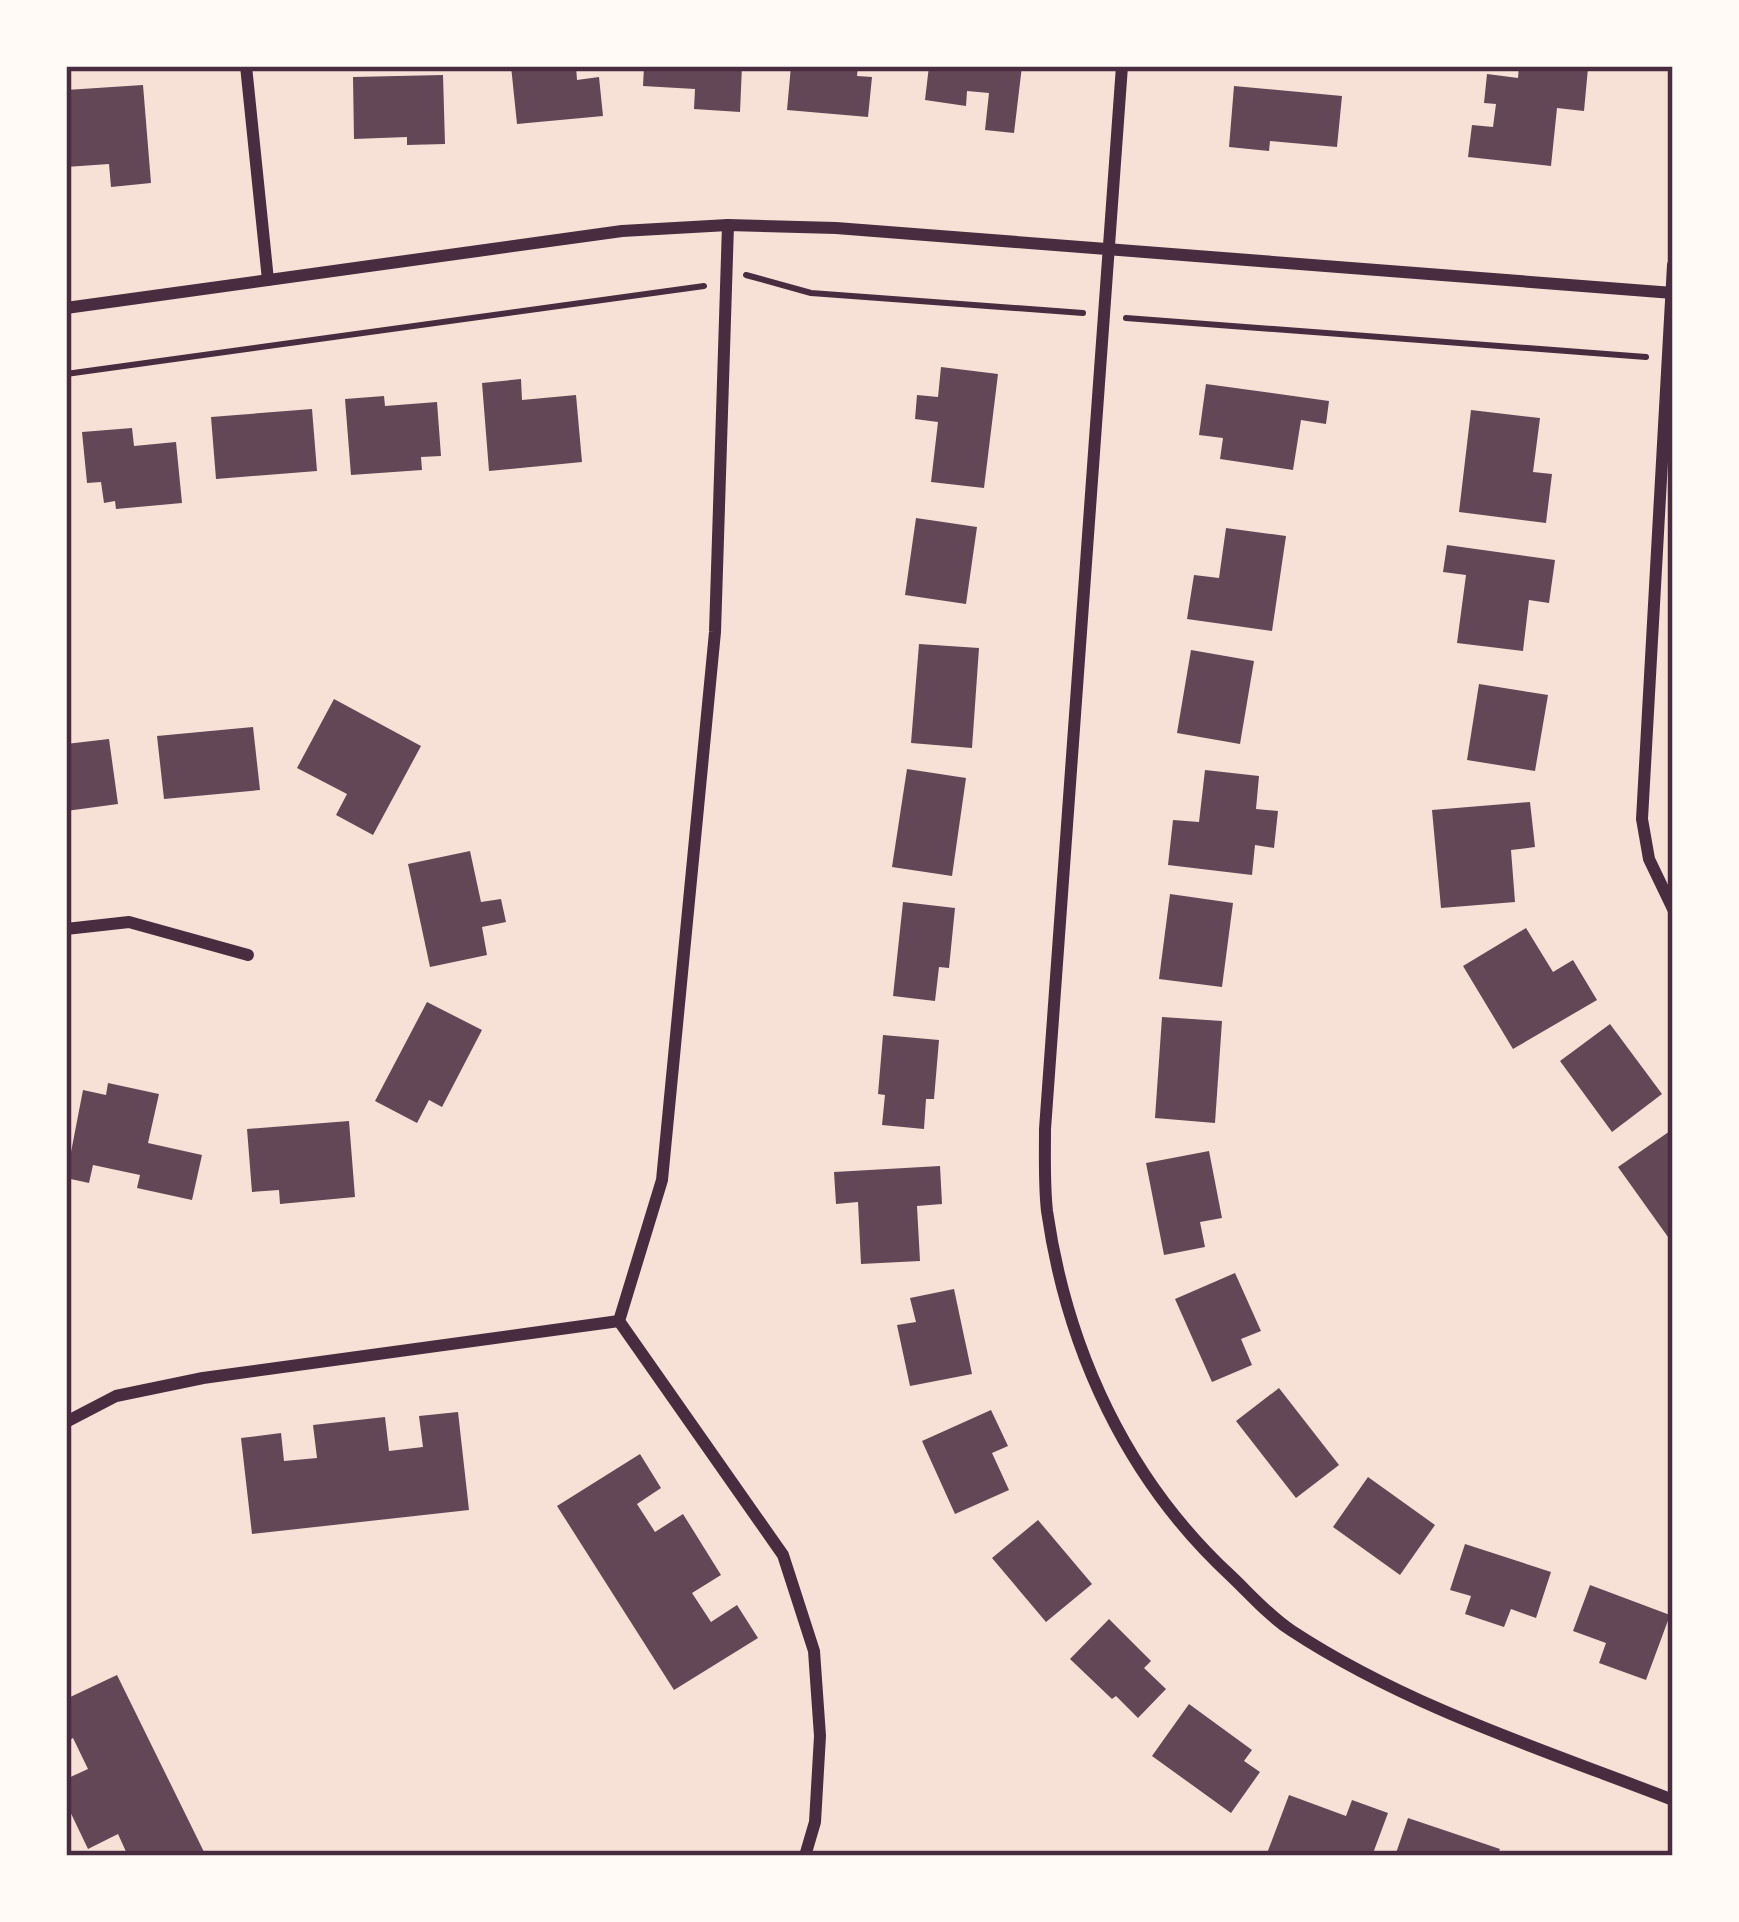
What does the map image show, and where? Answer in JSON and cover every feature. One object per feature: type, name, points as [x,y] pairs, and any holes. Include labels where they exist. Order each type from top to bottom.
[{"type":"street","points":[[246,66],[268,280]]},
{"type":"street","points":[[1121,66],[1045,1129],[1047,1208],[1068,1312],[1099,1397],[1147,1479],[1205,1552],[1288,1629],[1402,1694],[1673,1800]]},
{"type":"street","points":[[619,1321],[662,1180],[715,632],[728,225]]},
{"type":"street","points":[[66,308],[622,231],[728,225],[836,228],[1672,293]]},
{"type":"street","points":[[1673,265],[1642,819],[1649,859],[1673,909]]},
{"type":"street","points":[[66,929],[129,922],[248,956]]},
{"type":"street","points":[[66,1421],[116,1396],[202,1378],[619,1321]]},
{"type":"street","points":[[619,1321],[783,1555],[814,1651],[820,1736],[815,1822],[805,1856]]},
{"type":"path","points":[[66,374],[700,287],[745,275],[811,293],[1080,313]]},
{"type":"path","points":[[1133,318],[1646,357]]},
{"type":"building","points":[[511,66],[576,66],[577,80],[599,77],[603,116],[517,124]]},
{"type":"building","points":[[644,66],[742,66],[740,112],[694,109],[695,89],[643,86]]},
{"type":"building","points":[[791,66],[858,66],[857,76],[872,77],[868,117],[787,110]]},
{"type":"building","points":[[929,66],[1022,66],[1014,133],[985,130],[989,93],[967,91],[966,106],[925,100]]},
{"type":"building","points":[[1519,66],[1588,68],[1584,111],[1557,108],[1551,166],[1468,157],[1472,125],[1493,127],[1496,104],[1484,103],[1487,74],[1518,78]]},
{"type":"building","points":[[443,75],[445,144],[407,145],[407,137],[354,139],[353,77]]},
{"type":"building","points":[[143,85],[151,183],[111,187],[109,164],[66,167],[66,90]]},
{"type":"building","points":[[1234,86],[1342,96],[1337,147],[1270,141],[1269,151],[1229,147]]},
{"type":"building","points":[[941,367],[998,374],[984,488],[931,482],[938,422],[915,419],[917,395],[938,397]]},
{"type":"building","points":[[521,379],[522,400],[576,395],[582,462],[489,471],[482,383]]},
{"type":"building","points":[[1206,384],[1329,401],[1326,424],[1301,420],[1293,470],[1220,459],[1223,438],[1199,435]]},
{"type":"building","points":[[384,396],[385,406],[437,402],[441,456],[421,457],[422,470],[351,475],[345,399]]},
{"type":"building","points":[[312,409],[317,471],[216,479],[211,417]]},
{"type":"building","points":[[1471,410],[1540,418],[1533,472],[1552,474],[1546,523],[1459,512]]},
{"type":"building","points":[[132,428],[134,446],[176,442],[182,503],[116,509],[115,501],[104,503],[101,482],[87,483],[82,432]]},
{"type":"building","points":[[916,518],[977,527],[966,604],[905,595]]},
{"type":"building","points":[[1226,528],[1286,536],[1272,631],[1187,619],[1194,575],[1219,578]]},
{"type":"building","points":[[1447,545],[1555,560],[1549,603],[1529,600],[1523,651],[1457,643],[1466,575],[1443,572]]},
{"type":"building","points":[[919,644],[979,648],[972,748],[911,743]]},
{"type":"building","points":[[1191,650],[1254,661],[1240,744],[1177,733]]},
{"type":"building","points":[[1479,684],[1548,695],[1535,771],[1467,760]]},
{"type":"building","points":[[334,699],[421,746],[373,835],[336,815],[347,794],[297,768]]},
{"type":"building","points":[[253,727],[260,790],[164,799],[157,736]]},
{"type":"building","points":[[109,739],[118,804],[66,811],[66,744]]},
{"type":"building","points":[[907,769],[966,778],[952,876],[892,867]]},
{"type":"building","points":[[1205,770],[1259,776],[1256,809],[1278,811],[1274,848],[1255,845],[1252,875],[1168,865],[1173,820],[1199,822]]},
{"type":"building","points":[[1530,802],[1535,847],[1511,850],[1515,902],[1441,908],[1432,810]]},
{"type":"building","points":[[470,851],[481,902],[501,899],[506,922],[482,927],[487,955],[430,967],[408,864]]},
{"type":"building","points":[[1170,894],[1233,903],[1222,987],[1159,979]]},
{"type":"building","points":[[903,902],[955,908],[949,968],[939,967],[935,1001],[893,996]]},
{"type":"building","points":[[1526,928],[1553,972],[1573,960],[1597,1000],[1513,1049],[1463,966]]},
{"type":"building","points":[[427,1002],[482,1030],[442,1107],[429,1100],[417,1123],[375,1101]]},
{"type":"building","points":[[1162,1017],[1222,1021],[1215,1123],[1155,1118]]},
{"type":"building","points":[[1610,1024],[1662,1094],[1612,1132],[1560,1061]]},
{"type":"building","points":[[883,1035],[939,1040],[934,1099],[926,1099],[924,1129],[882,1125],[885,1095],[878,1094]]},
{"type":"building","points":[[108,1083],[159,1094],[148,1143],[202,1155],[192,1200],[137,1188],[140,1175],[93,1165],[89,1183],[66,1178],[83,1090],[106,1095]]},
{"type":"building","points":[[349,1121],[355,1197],[280,1204],[279,1190],[252,1192],[247,1129]]},
{"type":"building","points":[[1673,1129],[1673,1233],[1668,1237],[1618,1167]]},
{"type":"building","points":[[1209,1151],[1222,1218],[1200,1222],[1205,1247],[1164,1255],[1146,1163]]},
{"type":"building","points":[[940,1166],[942,1204],[917,1206],[920,1261],[861,1264],[858,1202],[836,1204],[834,1172]]},
{"type":"building","points":[[1235,1273],[1261,1331],[1241,1339],[1252,1365],[1212,1382],[1175,1299]]},
{"type":"building","points":[[954,1289],[972,1374],[910,1386],[897,1325],[916,1322],[910,1298]]},
{"type":"building","points":[[1279,1388],[1339,1465],[1296,1498],[1236,1421]]},
{"type":"building","points":[[991,1410],[1008,1446],[992,1453],[1009,1490],[955,1514],[922,1441]]},
{"type":"building","points":[[458,1412],[469,1510],[252,1534],[241,1438],[281,1433],[284,1461],[317,1458],[313,1425],[385,1417],[389,1451],[423,1447],[419,1416]]},
{"type":"building","points":[[640,1454],[661,1488],[637,1504],[655,1532],[683,1514],[721,1575],[692,1593],[711,1622],[737,1605],[758,1638],[674,1690],[557,1506]]},
{"type":"building","points":[[1368,1477],[1435,1525],[1400,1575],[1333,1527]]},
{"type":"building","points":[[1038,1520],[1092,1584],[1046,1622],[992,1558]]},
{"type":"building","points":[[1465,1544],[1551,1572],[1536,1618],[1511,1609],[1504,1627],[1465,1614],[1471,1596],[1450,1590]]},
{"type":"building","points":[[1590,1585],[1670,1615],[1646,1680],[1599,1663],[1606,1643],[1573,1631]]},
{"type":"building","points":[[1109,1619],[1151,1661],[1144,1668],[1166,1689],[1138,1718],[1070,1659]]},
{"type":"building","points":[[117,1675],[206,1856],[128,1856],[118,1834],[88,1849],[66,1803],[66,1779],[88,1769],[73,1738],[66,1742],[66,1699]]},
{"type":"building","points":[[1189,1704],[1252,1750],[1244,1761],[1260,1772],[1231,1813],[1152,1756]]},
{"type":"building","points":[[1289,1795],[1346,1816],[1352,1800],[1388,1813],[1372,1856],[1266,1856]]},
{"type":"building","points":[[1408,1818],[1500,1849],[1497,1856],[1395,1856]]}]
